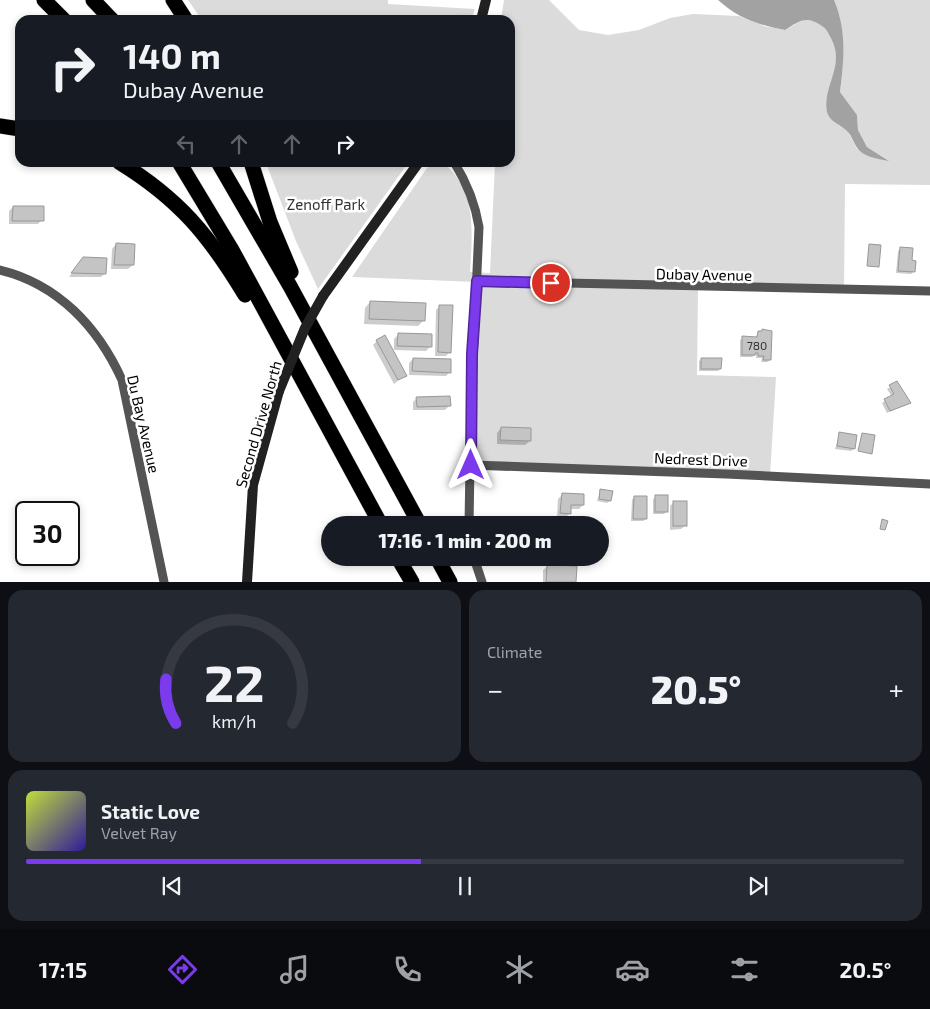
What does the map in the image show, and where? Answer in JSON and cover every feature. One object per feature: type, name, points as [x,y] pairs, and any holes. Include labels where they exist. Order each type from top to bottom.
[{"type":"highway","points":[[44,0],[59,15]]},
{"type":"highway","points":[[93,0],[107,15]]},
{"type":"highway","points":[[173,0],[183,15]]},
{"type":"highway","points":[[0,126],[15,128]]},
{"type":"highway","points":[[126,167],[175,202],[206,234],[277,349],[294,364]]},
{"type":"highway","points":[[182,167],[232,250],[376,516]]},
{"type":"highway","points":[[221,167],[306,316],[415,516]]},
{"type":"highway","points":[[253,167],[270,222],[300,292],[306,316]]},
{"type":"highway","points":[[403,566],[412,582]]},
{"type":"highway","points":[[441,566],[450,582]]},
{"type":"street","points":[[482,15],[486,0]]},
{"type":"street","name":"Second Drive North","points":[[247,582],[253,485],[279,391],[305,328],[323,296],[415,167]]},
{"type":"street","points":[[457,167],[476,206],[479,227],[472,376],[470,516]]},
{"type":"street","name":"Du Bay Avenue","points":[[0,270],[29,280],[62,300],[90,326],[112,359],[122,380],[164,582]]},
{"type":"street","name":"Dubay Avenue","points":[[477,281],[930,291]]},
{"type":"street","name":"Nedrest Drive","points":[[471,465],[726,474],[930,484]]},
{"type":"street","points":[[477,566],[482,582]]},
{"type":"green space","points":[[188,0],[388,0],[388,4],[475,9],[473,15],[198,15]]},
{"type":"green space","points":[[504,0],[549,0],[579,30],[608,35],[639,30],[670,18],[693,14],[739,16],[764,26],[785,30],[802,21],[813,20],[829,32],[836,52],[835,69],[828,99],[834,122],[848,131],[857,149],[888,160],[867,147],[858,130],[857,115],[840,92],[843,46],[841,23],[834,0],[930,0],[930,185],[845,184],[844,290],[698,288],[697,375],[776,377],[770,476],[471,465],[477,282],[352,277],[428,167],[448,167],[459,180],[469,204],[471,218],[470,272],[490,273],[495,167],[515,167],[515,15],[502,15]]},
{"type":"green space","name":"Zenoff Park","points":[[268,167],[405,167],[318,289],[296,241]]},
{"type":"shaded area","points":[[718,0],[834,0],[843,34],[840,92],[857,115],[858,130],[867,147],[889,161],[862,153],[848,132],[832,121],[828,115],[826,102],[836,58],[835,48],[825,28],[807,20],[803,20],[785,30],[766,26],[733,12]]},
{"type":"building","points":[[13,206],[44,206],[44,221],[12,221]]},
{"type":"building","points":[[116,243],[135,244],[134,265],[114,265]]},
{"type":"building","points":[[869,244],[881,245],[879,267],[867,266]]},
{"type":"building","points":[[900,247],[913,248],[912,260],[916,261],[915,272],[898,271]]},
{"type":"building","points":[[83,257],[107,258],[106,274],[71,273]]},
{"type":"building","points":[[370,301],[426,303],[425,321],[369,319]]},
{"type":"building","points":[[439,305],[453,305],[451,353],[438,352]]},
{"type":"building","points":[[762,329],[772,331],[771,360],[763,360],[764,356],[758,356],[758,353],[755,353],[755,355],[742,355],[742,336],[757,337],[758,331],[762,331]]},
{"type":"building","points":[[398,333],[432,334],[432,347],[397,346]]},
{"type":"building","points":[[385,335],[407,376],[398,380],[376,340]]},
{"type":"building","points":[[413,358],[451,359],[451,373],[412,371]]},
{"type":"building","points":[[701,358],[722,358],[721,369],[701,369]]},
{"type":"building","points":[[897,381],[911,403],[890,411],[884,399],[894,394],[889,385]]},
{"type":"building","points":[[450,396],[451,406],[417,407],[416,397]]},
{"type":"building","points":[[501,427],[531,428],[531,441],[500,440]]},
{"type":"building","points":[[839,432],[857,435],[855,449],[837,446]]},
{"type":"building","points":[[862,433],[875,435],[872,454],[858,451]]},
{"type":"building","points":[[600,489],[613,491],[611,501],[599,499]]},
{"type":"building","points":[[562,493],[584,494],[584,505],[571,505],[571,514],[560,513]]},
{"type":"building","points":[[655,495],[668,495],[668,512],[655,512]]},
{"type":"building","points":[[634,496],[647,496],[647,519],[633,519]]},
{"type":"building","points":[[673,501],[687,501],[687,526],[673,526]]},
{"type":"building","points":[[882,519],[888,521],[885,530],[880,529]]},
{"type":"building","points":[[547,566],[577,566],[576,582],[546,582]]},
{"type":"route","points":[[471,465],[472,354],[477,281],[551,283]]}]
